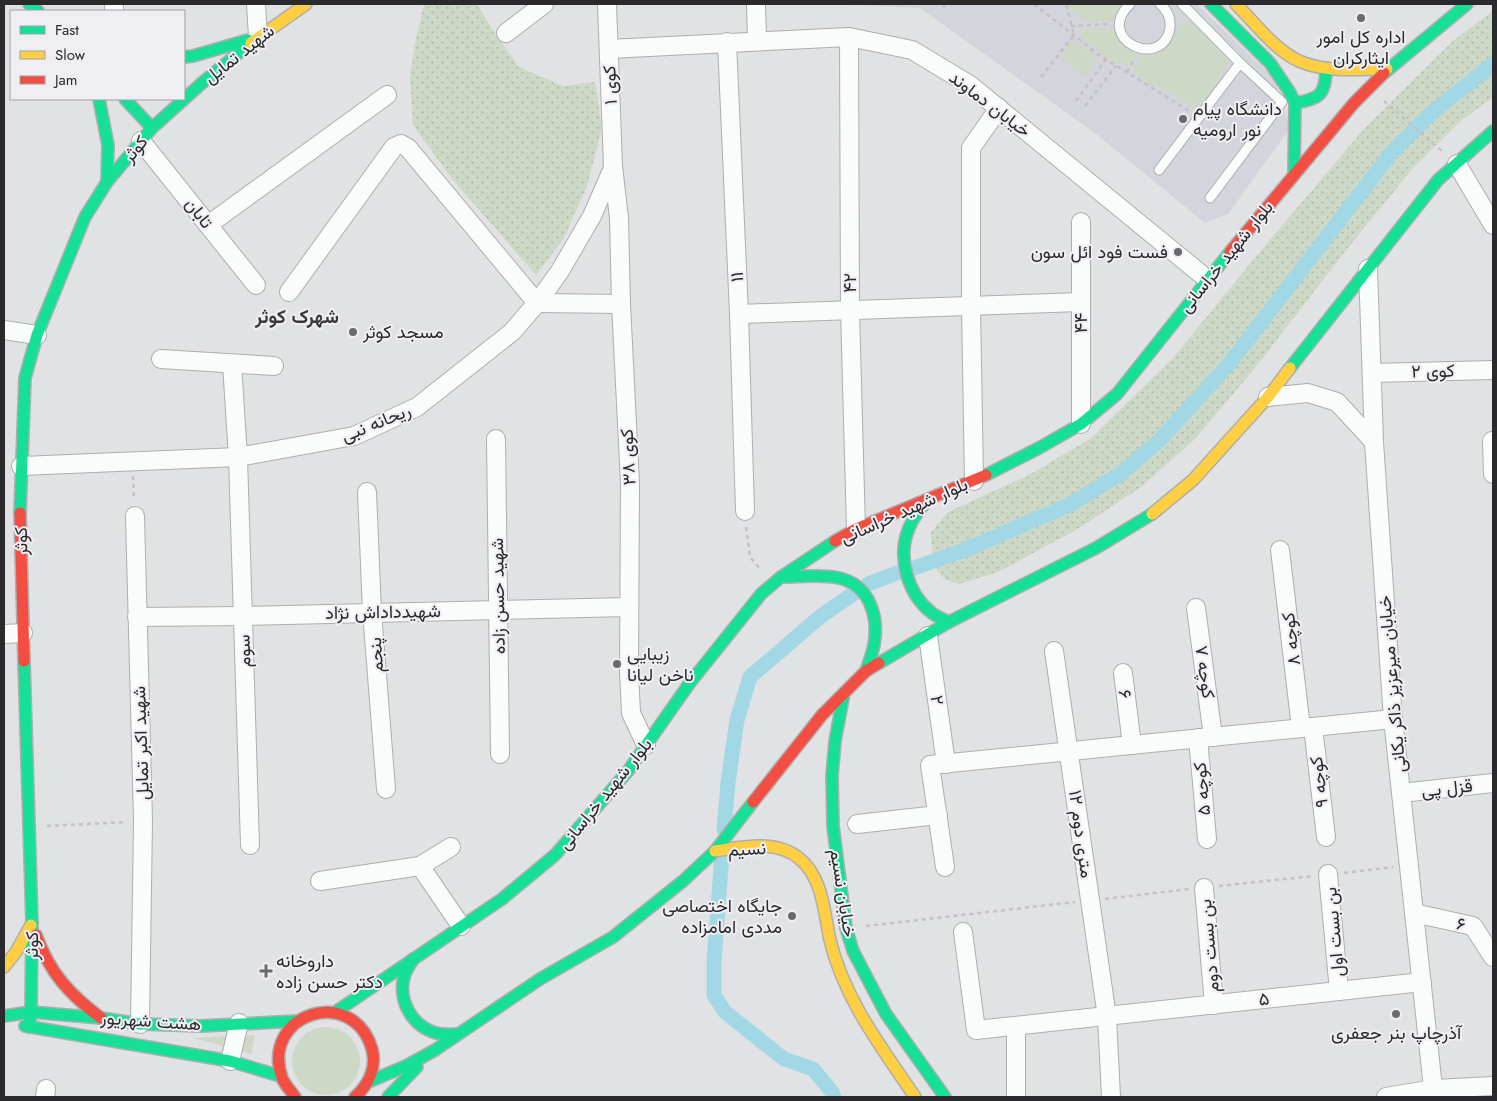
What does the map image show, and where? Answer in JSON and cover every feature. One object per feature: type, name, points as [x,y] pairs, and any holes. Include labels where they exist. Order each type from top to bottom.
[{"type":"main road","name":"شهید تمایل","points":[[185,99],[258,37],[306,4]]},
{"type":"main road","points":[[1211,4],[1270,63],[1282,78],[1295,103],[1294,173]]},
{"type":"main road","points":[[1236,4],[1284,51],[1298,61],[1326,68],[1387,69]]},
{"type":"main road","name":"بلوار شهید خراسانی","points":[[334,1013],[502,899],[555,855],[628,770],[689,684],[761,594],[777,581],[824,547],[856,529],[974,481],[1040,448],[1081,424],[1117,394],[1207,279],[1354,102],[1387,69],[1467,4]]},
{"type":"main road","points":[[185,57],[258,37]]},
{"type":"main road","points":[[1295,103],[1314,99],[1320,95],[1325,87],[1326,68]]},
{"type":"main road","points":[[99,100],[108,145],[107,182]]},
{"type":"main road","name":"کوثر","points":[[29,1027],[31,1012],[32,923],[20,519],[24,378],[37,335],[86,217],[107,182],[147,135],[126,100]]},
{"type":"main road","name":"شهید تمایل","points":[[147,135],[184,100]]},
{"type":"main road","points":[[388,1097],[435,1050],[456,1034],[540,979],[612,936],[715,852],[822,715],[866,671],[949,622],[1096,548],[1146,519],[1193,480],[1268,396],[1438,180],[1493,131]]},
{"type":"main road","points":[[926,502],[913,518],[906,538],[904,558],[906,572],[917,597],[931,612],[949,622]]},
{"type":"main road","points":[[777,581],[819,576],[839,578],[855,584],[868,597],[875,620],[874,644],[866,671]]},
{"type":"main road","name":"خیابان نسیم","points":[[844,693],[835,741],[832,776],[834,826],[846,928],[853,951],[886,1014],[945,1097]]},
{"type":"main road","name":"نسیم","points":[[715,852],[768,846],[788,852],[800,860],[811,873],[819,890]]},
{"type":"main road","name":"خیابان نسیم","points":[[819,890],[833,952],[850,994],[915,1097]]},
{"type":"main road","points":[[4,967],[16,952],[32,923]]},
{"type":"main road","points":[[32,923],[41,952],[56,978],[76,1000],[101,1018]]},
{"type":"main road","points":[[413,959],[404,976],[402,994],[408,1012],[420,1026],[437,1034],[456,1034]]},
{"type":"main road","name":"هشت شهریور","points":[[4,1017],[31,1012],[101,1018],[140,1024],[201,1026],[298,1020],[322,1012],[334,1013]]},
{"type":"main road","points":[[334,1013],[347,1017],[357,1024],[368,1039],[374,1057],[373,1070],[368,1082],[359,1095]]},
{"type":"main road","name":"هشت شهریور","points":[[4,1017],[29,1027],[230,1061],[280,1076]]},
{"type":"main road","points":[[295,1097],[286,1088],[280,1076],[278,1052],[282,1040],[298,1020]]},
{"type":"main road","points":[[368,1082],[406,1066],[435,1050]]},
{"type":"street","points":[[256,4],[258,37]]},
{"type":"street","points":[[506,33],[544,4]]},
{"type":"street","name":"کوی ۱","points":[[608,4],[613,166]]},
{"type":"street","points":[[756,4],[758,41]]},
{"type":"street","name":"خیابان دماوند","points":[[609,49],[849,37],[912,50],[970,85],[1207,279]]},
{"type":"street","name":"۴۲","points":[[849,37],[850,310],[856,529]]},
{"type":"street","name":"۱۱","points":[[727,42],[739,314],[744,512]]},
{"type":"street","points":[[208,225],[387,95]]},
{"type":"street","points":[[974,481],[971,306],[972,148],[999,108]]},
{"type":"street","name":"تابان","points":[[147,135],[208,225],[256,285]]},
{"type":"street","points":[[289,292],[394,147],[401,144],[408,148],[537,303],[620,304]]},
{"type":"street","points":[[1457,164],[1493,225]]},
{"type":"street","name":"ریحانه نبی","points":[[21,466],[238,457],[354,436],[417,407],[512,332],[537,303],[560,271],[592,216],[613,166]]},
{"type":"street","name":"کوی ۳۸","points":[[613,166],[619,218],[620,304],[630,484],[629,672],[631,713],[646,745]]},
{"type":"street","name":"۴۴","points":[[1081,222],[1081,424]]},
{"type":"street","name":"خیابان میرعزیز ذاکر یکانی","points":[[1368,269],[1374,442],[1392,719],[1434,1093]]},
{"type":"street","points":[[739,314],[1081,302]]},
{"type":"street","points":[[4,330],[37,335]]},
{"type":"street","points":[[161,359],[274,366]]},
{"type":"street","name":"سوم","points":[[232,364],[238,457],[250,845]]},
{"type":"street","name":"کوی ۲","points":[[1372,372],[1493,370]]},
{"type":"street","points":[[1268,396],[1308,393],[1337,402],[1374,442]]},
{"type":"street","name":"شهید حسن زاده","points":[[496,439],[500,754]]},
{"type":"street","points":[[1492,441],[1493,474]]},
{"type":"street","name":"پنجم","points":[[367,492],[372,612],[386,788]]},
{"type":"street","name":"شهید اکبر تمایل","points":[[134,516],[143,821],[140,1024]]},
{"type":"street","name":"کوچه ۸","points":[[1280,550],[1307,727]]},
{"type":"street","name":"شهیدداداش نژاد","points":[[137,617],[629,607]]},
{"type":"street","name":"کوچه ۷","points":[[1196,608],[1206,737]]},
{"type":"street","points":[[4,634],[23,633]]},
{"type":"street","name":"۲","points":[[928,636],[946,764]]},
{"type":"street","name":"۱۲ متری دوم","points":[[1054,650],[1107,1017],[1111,1097]]},
{"type":"street","name":"۶","points":[[1123,673],[1132,745]]},
{"type":"street","points":[[944,867],[930,765],[1392,719]]},
{"type":"street","name":"کوچه ۹","points":[[1307,727],[1326,837]]},
{"type":"street","name":"کوچه ۵","points":[[1206,737],[1207,839]]},
{"type":"street","name":"قزل پی","points":[[1401,793],[1493,784]]},
{"type":"street","points":[[858,824],[938,814]]},
{"type":"street","points":[[320,882],[420,866],[451,847]]},
{"type":"street","points":[[420,866],[461,926]]},
{"type":"street","name":"بن بست اول","points":[[1328,874],[1339,991]]},
{"type":"street","name":"بن بست دوم","points":[[1204,888],[1214,1005]]},
{"type":"street","name":"۶","points":[[1414,913],[1474,926],[1493,957]]},
{"type":"street","name":"۵","points":[[963,932],[976,1030],[1422,982]]},
{"type":"street","points":[[230,1061],[239,1023]]},
{"type":"street","points":[[1016,1027],[1016,1097]]},
{"type":"street","points":[[1386,1097],[1493,1086]]},
{"type":"lane","points":[[1130,4],[1124,9],[1120,17],[1121,33],[1125,41],[1132,46],[1148,50],[1156,47],[1168,36],[1170,19],[1163,5]]},
{"type":"lane","points":[[1182,4],[1240,63],[1282,102],[1210,198]]},
{"type":"lane","points":[[1159,170],[1240,63]]},
{"type":"path","points":[[1034,4],[1116,66],[1176,102],[1198,118]]},
{"type":"path","points":[[1066,4],[1074,35]]},
{"type":"path","points":[[1071,26],[1120,25]]},
{"type":"path","points":[[1041,77],[1074,35]]},
{"type":"path","points":[[1127,72],[1139,49]]},
{"type":"path","points":[[1076,101],[1106,59]]},
{"type":"path","points":[[1084,106],[1116,66]]},
{"type":"path","points":[[1368,88],[1406,118],[1431,142]]},
{"type":"path","points":[[133,462],[134,516]]},
{"type":"path","points":[[744,512],[750,557],[777,581]]},
{"type":"path","points":[[28,827],[143,821]]},
{"type":"path","points":[[846,928],[1409,866]]},
{"type":"shaded area","name":"دانشگاه پیام نور ارومیه","points":[[833,4],[1197,4],[1275,79],[1290,128],[1228,214],[1205,223],[1095,133],[920,8]]},
{"type":"green space","points":[[424,4],[477,4],[519,67],[563,86],[595,82],[602,128],[587,186],[564,238],[536,275],[453,180],[413,125],[410,78],[415,43]]},
{"type":"green space","points":[[1069,4],[1125,4],[1119,11],[1116,22],[1085,21],[1068,9]]},
{"type":"green space","points":[[1493,11],[1493,97],[1462,120],[1413,168],[1343,254],[1255,368],[1195,439],[1141,487],[1076,530],[998,572],[959,584],[946,580],[938,572],[932,550],[931,532],[948,512],[1027,476],[1090,439],[1174,357],[1363,130],[1454,40]]},
{"type":"green space","points":[[1182,23],[1199,23],[1229,58],[1222,76],[1197,113],[1180,99],[1132,73],[1141,51],[1165,45]]},
{"type":"green space","points":[[1117,28],[1137,51],[1128,67],[1121,62],[1117,65],[1079,37],[1084,29]]},
{"type":"green space","points":[[1073,39],[1097,57],[1085,76],[1059,57]]},
{"type":"green space","points":[[319,1027],[333,1027],[345,1032],[355,1042],[360,1054],[360,1068],[355,1080],[345,1090],[333,1095],[319,1095],[307,1090],[297,1080],[292,1068],[292,1054],[297,1042],[307,1032]]},
{"type":"green space","points":[[255,1035],[251,1054],[194,1038]]},
{"type":"waterway","points":[[914,568],[965,550],[1071,504],[1119,475],[1159,441],[1229,364],[1392,152],[1430,114],[1493,64]]},
{"type":"waterway","points":[[868,584],[897,573]]},
{"type":"waterway","points":[[724,829],[737,720],[750,677],[821,616],[853,594]]},
{"type":"waterway","points":[[722,854],[714,961],[714,995],[725,1012],[784,1059],[813,1069],[834,1097]]},
{"type":"traffic: fast","points":[[29,4],[37,10]]},
{"type":"traffic: fast","points":[[1211,4],[1270,63],[1295,103],[1294,173]]},
{"type":"traffic: fast","points":[[1384,73],[1467,4]]},
{"type":"traffic: fast","points":[[185,57],[248,40]]},
{"type":"traffic: fast","points":[[185,98],[251,43]]},
{"type":"traffic: fast","points":[[1295,103],[1310,100],[1320,94],[1325,84],[1326,68]]},
{"type":"traffic: fast","points":[[99,100],[108,145],[107,182]]},
{"type":"traffic: fast","points":[[126,100],[152,128]]},
{"type":"traffic: fast","points":[[20,513],[25,378],[37,335],[85,217],[107,182],[152,128],[183,100]]},
{"type":"traffic: fast","points":[[1290,368],[1438,180],[1493,131]]},
{"type":"traffic: fast","points":[[986,475],[1081,424],[1117,394],[1230,252]]},
{"type":"traffic: fast","points":[[926,502],[909,528],[904,550],[904,562],[916,596],[934,614],[949,622]]},
{"type":"traffic: fast","points":[[879,663],[949,622],[1096,548],[1152,514]]},
{"type":"traffic: fast","points":[[334,1013],[502,899],[555,855],[628,771],[689,684],[761,594],[781,577],[835,541]]},
{"type":"traffic: fast","points":[[781,577],[832,577],[850,582],[858,587],[870,604],[875,624],[873,648],[866,671]]},
{"type":"traffic: fast","points":[[24,661],[32,923],[31,1012],[29,1027]]},
{"type":"traffic: fast","points":[[844,693],[835,741],[832,776],[833,826],[846,928],[853,951],[886,1014],[945,1097]]},
{"type":"traffic: fast","points":[[368,1082],[406,1066],[435,1050],[540,979],[613,937],[683,881],[715,851],[753,802]]},
{"type":"traffic: fast","points":[[413,959],[405,974],[403,986],[403,995],[409,1011],[414,1019],[427,1030],[439,1034],[456,1034]]},
{"type":"traffic: fast","points":[[4,1016],[31,1012],[101,1018],[140,1024],[201,1026],[298,1021]]},
{"type":"traffic: fast","points":[[25,1026],[230,1061],[280,1076]]},
{"type":"traffic: fast","points":[[388,1097],[417,1067]]},
{"type":"traffic: slow","points":[[251,43],[306,4]]},
{"type":"traffic: slow","points":[[1236,4],[1266,36],[1299,61],[1331,69],[1387,69]]},
{"type":"traffic: slow","points":[[1152,514],[1193,480],[1268,397],[1290,368]]},
{"type":"traffic: slow","points":[[715,851],[748,846],[770,847],[791,853],[808,867],[814,876],[821,896],[836,962],[854,1003],[915,1097]]},
{"type":"traffic: slow","points":[[4,967],[16,952],[31,925]]},
{"type":"traffic: jam","points":[[1230,252],[1354,103],[1384,73]]},
{"type":"traffic: jam","points":[[835,541],[856,529],[986,475]]},
{"type":"traffic: jam","points":[[20,513],[24,661]]},
{"type":"traffic: jam","points":[[753,802],[822,715],[866,671],[879,663]]},
{"type":"traffic: jam","points":[[36,935],[54,972],[79,1000],[101,1018]]},
{"type":"traffic: jam","points":[[295,1097],[282,1078],[279,1055],[284,1037],[296,1023],[312,1015],[329,1012],[347,1017],[362,1029],[372,1049],[373,1063],[370,1076],[364,1087],[355,1097]]},
{"type":"place","name":"اداره کل امور ایثارکران","points":[[1361,18]]},
{"type":"place","name":"دانشگاه پیام نور ارومیه","points":[[1183,119]]},
{"type":"place","name":"فست فود ائل سون","points":[[1178,252]]},
{"type":"place","name":"مسجد کوثر","points":[[353,332]]},
{"type":"place","name":"زیبایی ناخن لیانا","points":[[617,664]]},
{"type":"place","name":"جایگاه اختصاصی مددی امامزاده","points":[[792,916]]},
{"type":"place","name":"داروخانه دکتر حسن زاده","points":[[266,971]]},
{"type":"place","name":"آذرچاپ بنر جعفری","points":[[1396,1014]]},
{"type":"district","name":"شهرک کوثر","points":[[297,316]]}]
